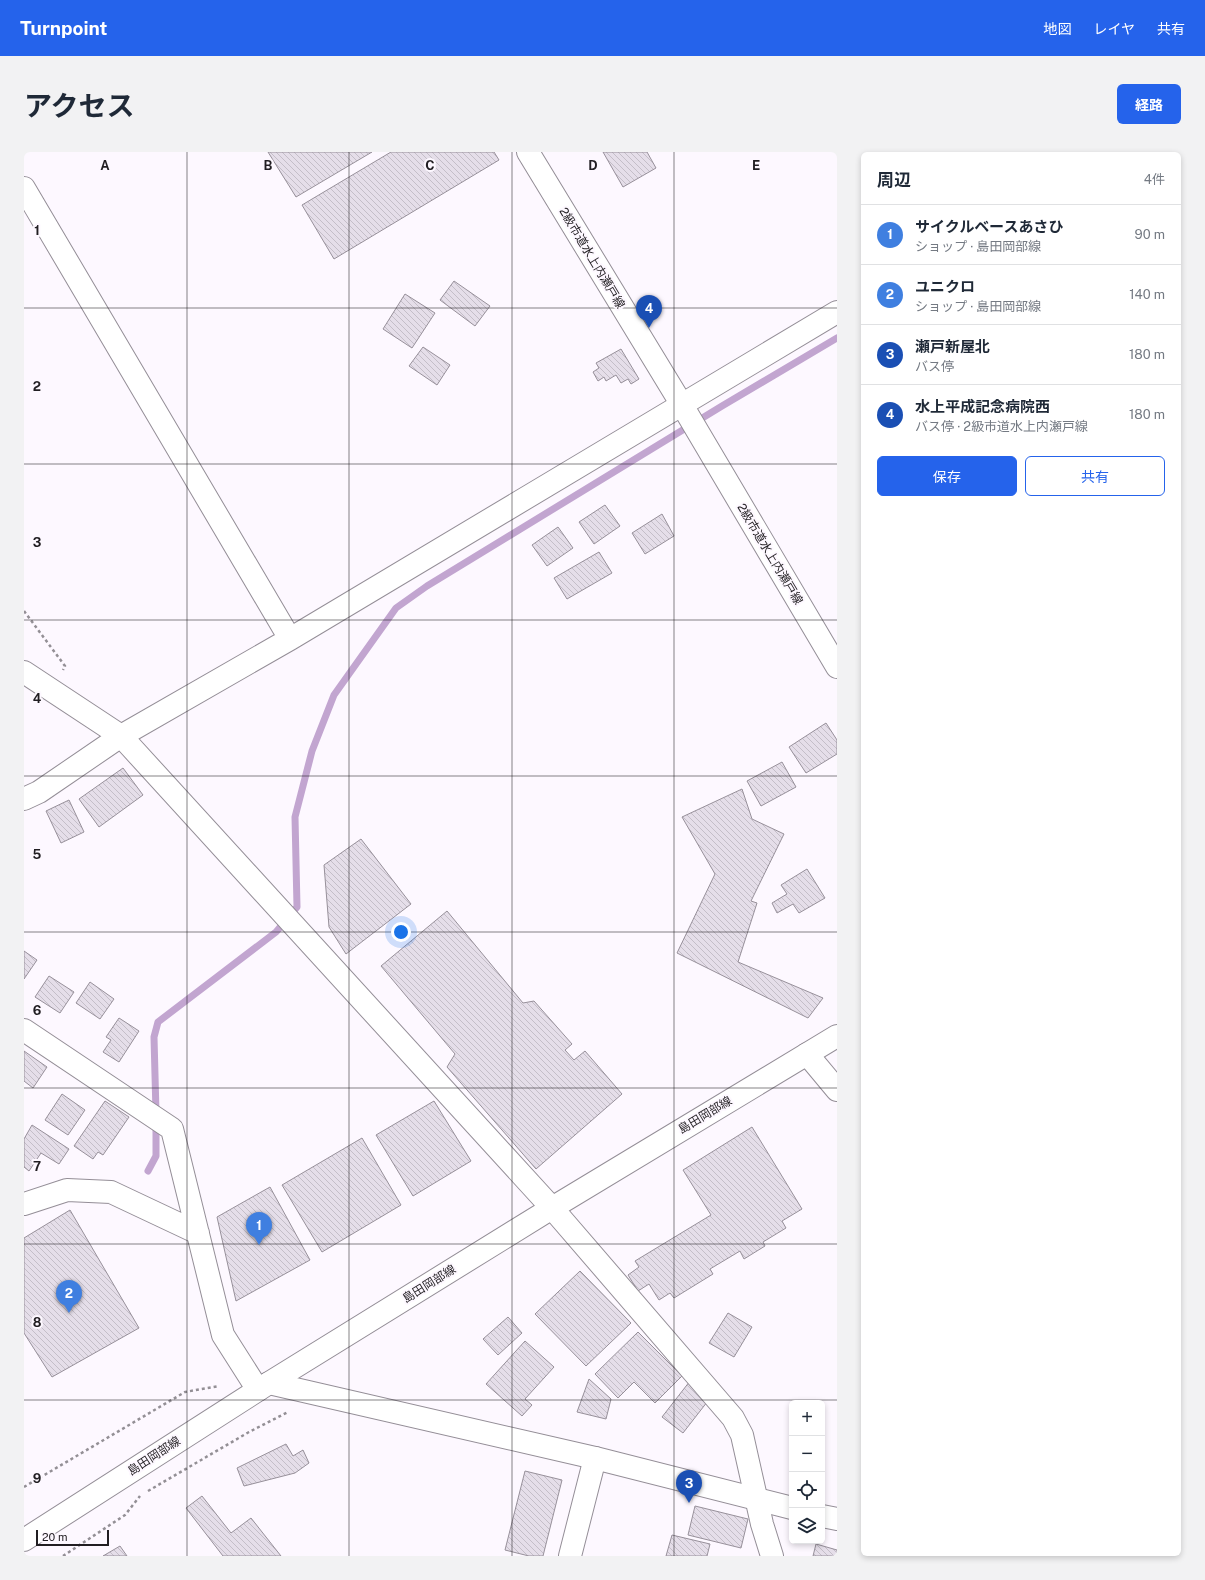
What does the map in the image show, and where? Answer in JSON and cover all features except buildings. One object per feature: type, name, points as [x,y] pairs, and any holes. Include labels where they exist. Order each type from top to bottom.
[{"type":"street","name":"2級市道水上内瀬戸線","points":[[528,152],[704,441],[837,667]]},
{"type":"street","points":[[24,188],[290,639]]},
{"type":"street","points":[[24,799],[39,792],[121,736],[290,639],[837,312]]},
{"type":"street","points":[[24,672],[54,690],[121,736],[552,1208],[733,1418],[742,1435],[762,1524],[772,1556]]},
{"type":"street","points":[[24,1030],[172,1129],[223,1335],[264,1386],[595,1458],[789,1507]]},
{"type":"street","name":"島田岡部線","points":[[24,1540],[264,1386],[552,1208],[837,1036]]},
{"type":"street","points":[[807,1054],[837,1090]]},
{"type":"street","points":[[24,1204],[67,1190],[111,1192],[198,1233]]},
{"type":"street","points":[[570,1556],[595,1458]]},
{"type":"street","points":[[825,1517],[837,1519]]},
{"type":"path","points":[[24,611],[65,666],[54,690]]},
{"type":"path","points":[[24,1487],[185,1392],[222,1386]]},
{"type":"path","points":[[63,1556],[125,1515],[140,1496],[249,1432],[294,1409]]},
{"type":"waterway","points":[[156,1113],[154,1037],[158,1022],[276,932],[297,907],[295,817],[312,751],[334,695],[396,608],[427,586],[722,406],[837,338]]},
{"type":"waterway","points":[[148,1171],[156,1156],[156,1123]]},
{"type":"place","name":"水上平成記念病院西","points":[[649,328]]},
{"type":"place","name":"サイクルベースあさひ","points":[[259,1245]]},
{"type":"place","name":"ユニクロ","points":[[69,1313]]},
{"type":"place","name":"瀬戸新屋北","points":[[689,1503]]}]
